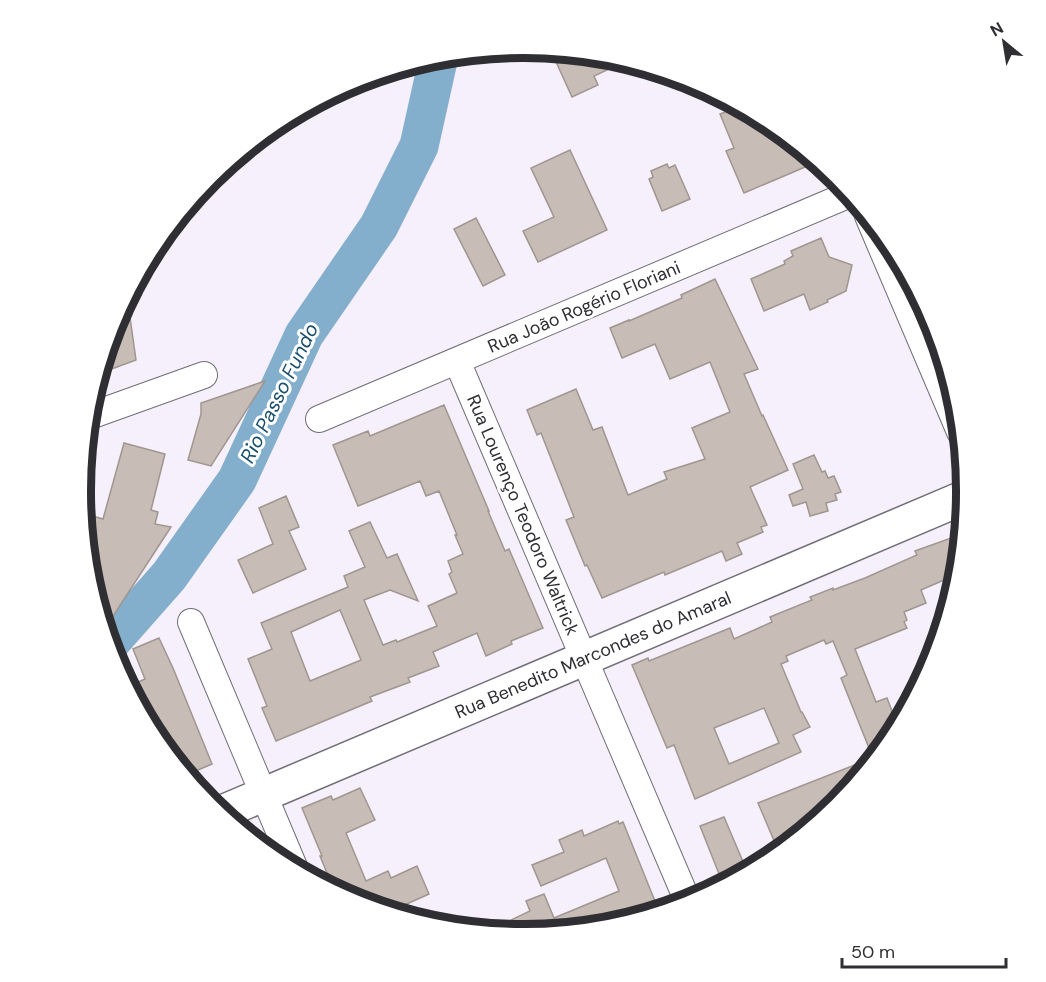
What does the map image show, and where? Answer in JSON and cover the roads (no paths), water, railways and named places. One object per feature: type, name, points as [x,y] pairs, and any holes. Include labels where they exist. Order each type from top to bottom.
[{"type":"main road","name":"Rua Benedito Marcondes do Amaral","points":[[230,809],[956,501]]},
{"type":"street","name":"Rua João Rogério Floriani","points":[[319,419],[841,198]]},
{"type":"street","points":[[883,251],[945,396]]},
{"type":"street","name":"Rua Lourenço Teodoro Waltrick","points":[[457,361],[684,893]]},
{"type":"street","points":[[98,413],[204,375]]},
{"type":"street","points":[[191,622],[290,856]]},
{"type":"waterway","name":"Rio Passo Fundo","points":[[115,637],[169,576],[237,480],[304,335],[379,226],[419,146],[436,68]]}]
